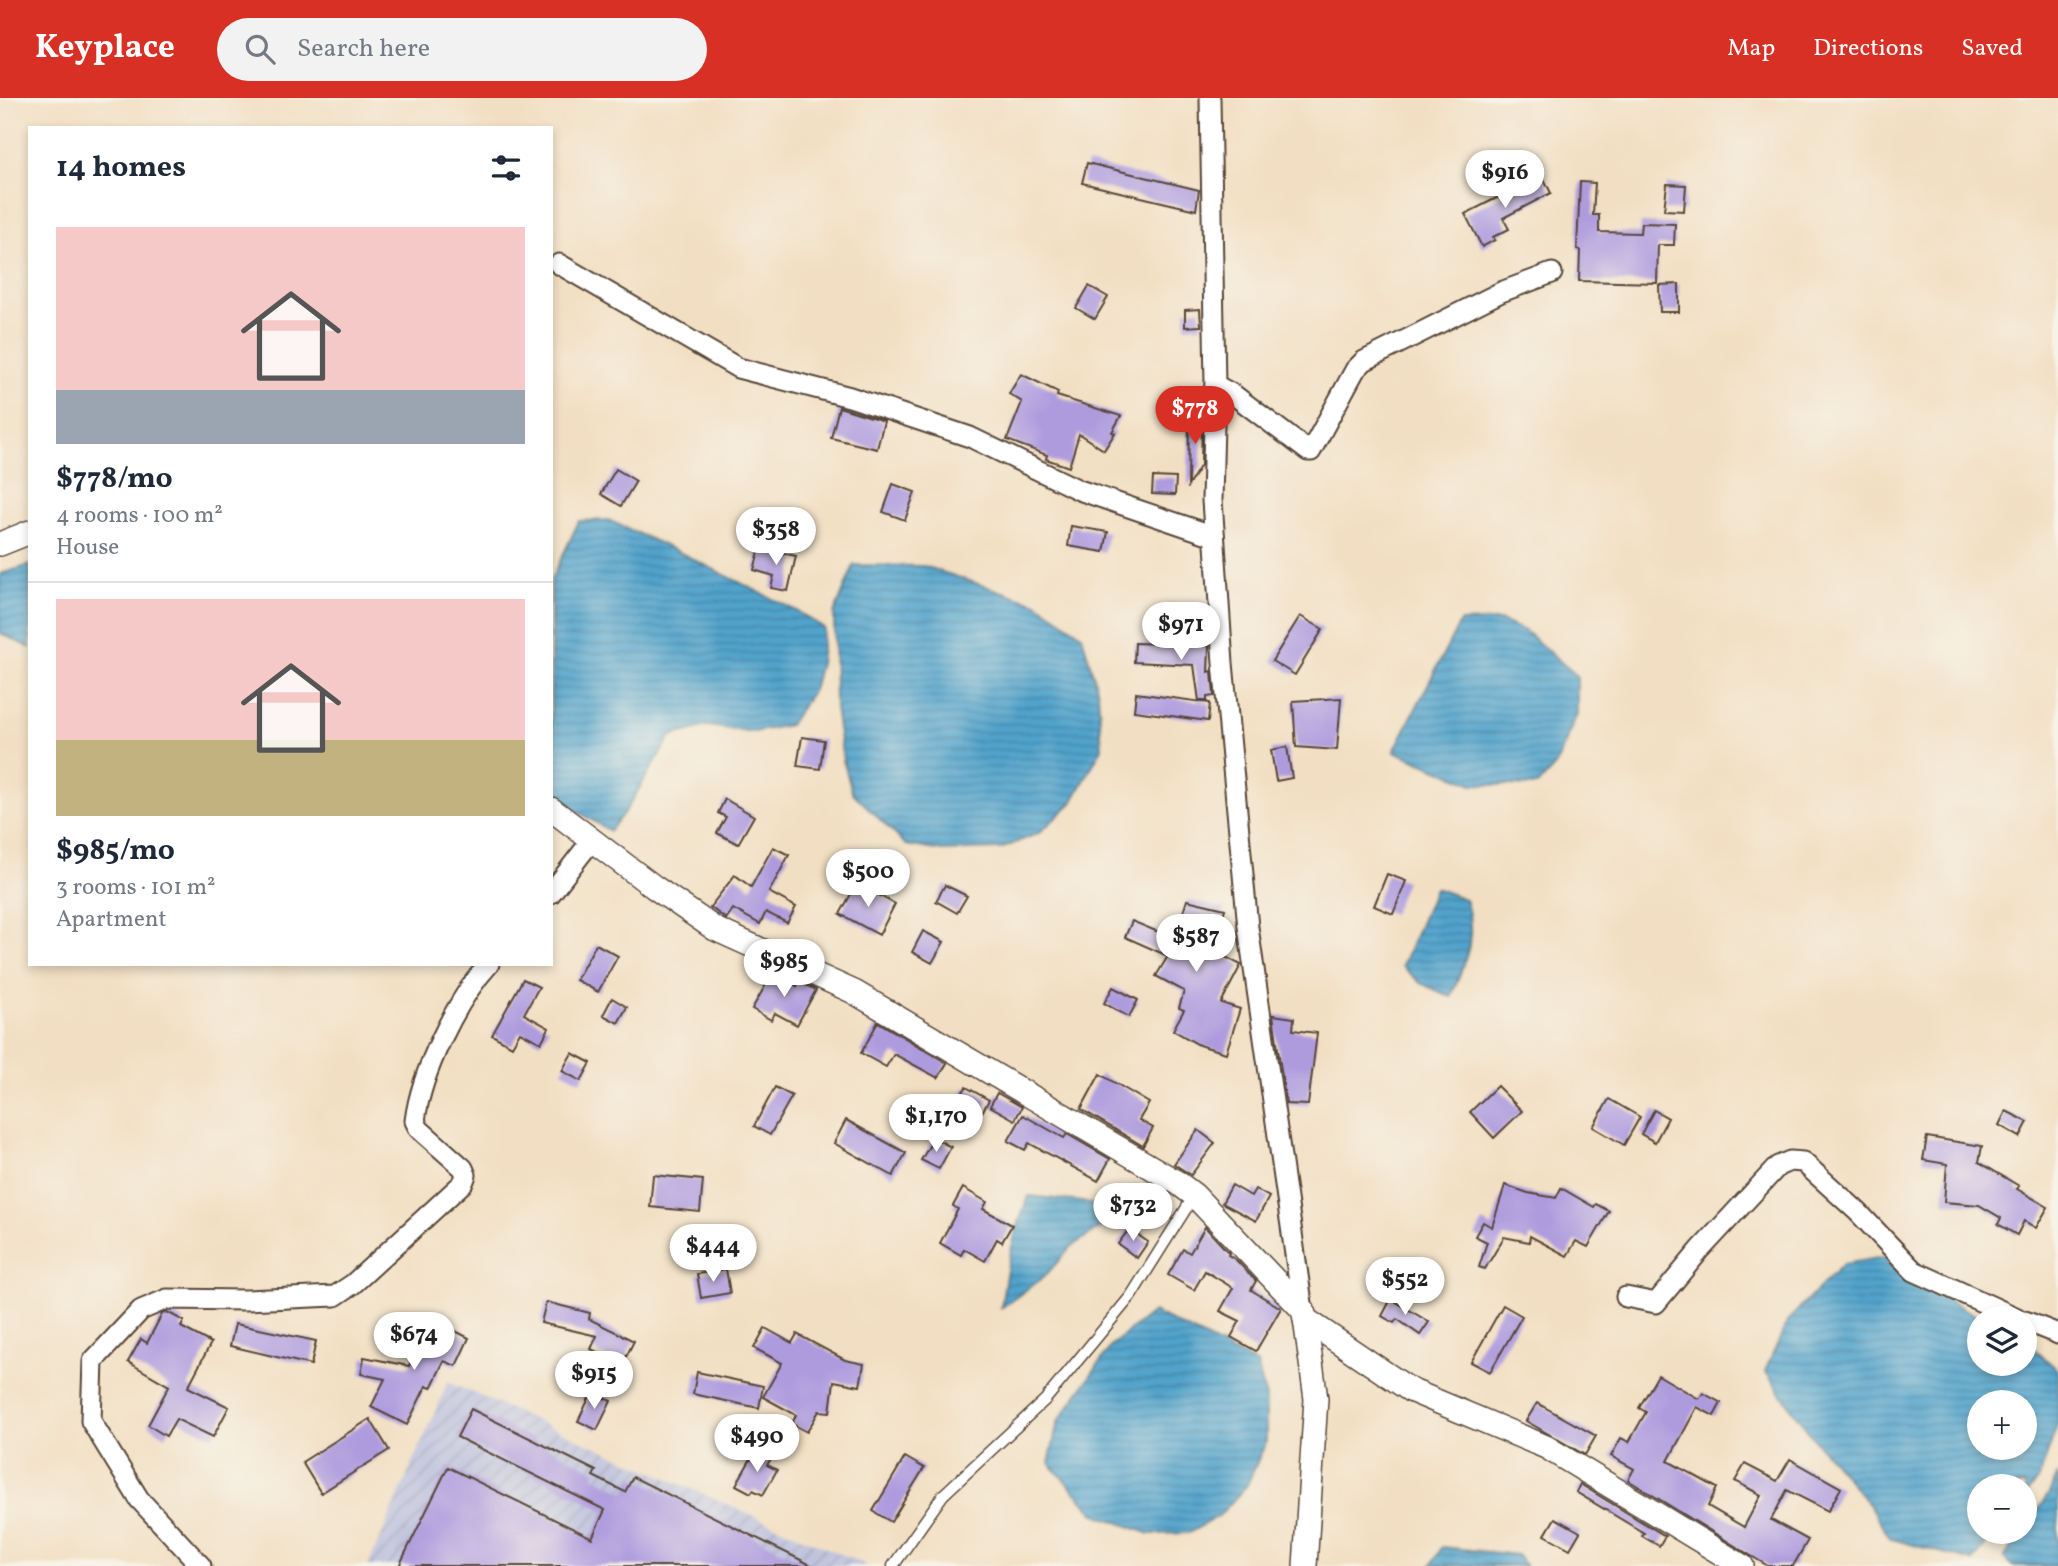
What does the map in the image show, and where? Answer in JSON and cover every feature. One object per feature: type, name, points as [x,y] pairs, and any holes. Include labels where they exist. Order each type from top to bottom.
[{"type":"street","points":[[1210,98],[1215,385],[1212,500],[1214,536],[1248,928],[1316,1399],[1305,1566]]},
{"type":"street","points":[[559,264],[738,368],[850,397],[970,438],[1079,490],[1214,536]]},
{"type":"street","points":[[1215,385],[1234,395],[1311,451],[1355,370],[1364,361],[1501,292],[1552,274]]},
{"type":"street","points":[[0,544],[28,533]]},
{"type":"street","points":[[553,810],[715,929],[854,992],[1178,1183],[1194,1195],[1304,1315],[1410,1390],[1546,1447],[1742,1566]]},
{"type":"street","points":[[553,890],[592,840]]},
{"type":"street","points":[[201,1566],[139,1499],[91,1421],[93,1361],[141,1310],[167,1299],[246,1300],[335,1296],[353,1284],[463,1183],[466,1175],[463,1168],[419,1129],[415,1121],[432,1063],[458,1006],[488,966]]},
{"type":"street","points":[[1626,1297],[1656,1303],[1768,1176],[1778,1166],[1790,1161],[1803,1162],[1858,1212],[1914,1271],[1991,1306]]},
{"type":"street","points":[[2037,1326],[2058,1334]]},
{"type":"lane","points":[[893,1566],[943,1495],[1045,1400],[1131,1296],[1194,1195]]},
{"type":"shaded area","points":[[448,1382],[868,1566],[368,1566]]},
{"type":"water","points":[[608,520],[797,611],[824,628],[820,663],[813,690],[789,725],[754,732],[707,726],[671,736],[628,807],[610,831],[553,797],[553,576],[579,521]]},
{"type":"water","points":[[854,565],[924,566],[1037,603],[1082,635],[1098,692],[1102,748],[1072,803],[1039,833],[1001,849],[942,851],[906,845],[852,792],[843,760],[835,709],[834,614]]},
{"type":"water","points":[[28,566],[28,647],[0,633],[0,574]]},
{"type":"water","points":[[1501,621],[1525,631],[1577,676],[1577,714],[1556,765],[1537,786],[1473,784],[1394,751],[1460,622]]},
{"type":"water","points":[[1435,888],[1465,899],[1469,913],[1468,949],[1451,997],[1420,983],[1402,966]]},
{"type":"water","points":[[1029,1196],[1083,1202],[1119,1211],[1109,1222],[1071,1247],[1045,1276],[1001,1308],[1011,1251]]},
{"type":"water","points":[[1884,1257],[1967,1310],[1967,1376],[2037,1376],[2037,1352],[2058,1370],[2058,1423],[2037,1481],[2037,1474],[1967,1474],[1967,1544],[1987,1544],[1973,1561],[1891,1539],[1867,1502],[1812,1437],[1765,1371],[1789,1319],[1843,1264]]},
{"type":"water","points":[[1153,1312],[1257,1364],[1266,1398],[1266,1442],[1247,1485],[1220,1515],[1189,1533],[1150,1534],[1095,1514],[1049,1463],[1058,1422],[1112,1345]]},
{"type":"water","points":[[2058,1474],[2058,1566],[2012,1566],[2004,1558],[2014,1544],[2037,1544],[2037,1511]]},
{"type":"water","points":[[1442,1547],[1517,1555],[1526,1566],[1431,1566]]},
{"type":"building","points":[[1087,163],[1199,190],[1196,210],[1082,183]]},
{"type":"building","points":[[1542,175],[1551,193],[1503,218],[1509,229],[1493,237],[1495,240],[1482,247],[1465,214]]},
{"type":"building","points":[[1580,182],[1595,183],[1593,215],[1599,215],[1599,232],[1640,233],[1641,223],[1675,224],[1674,245],[1658,245],[1657,283],[1579,281],[1580,250],[1577,249]]},
{"type":"building","points":[[1667,184],[1686,185],[1684,211],[1664,210]]},
{"type":"building","points":[[1679,284],[1679,312],[1660,312],[1659,285]]},
{"type":"building","points":[[1089,286],[1108,297],[1095,319],[1076,308]]},
{"type":"building","points":[[1200,309],[1201,326],[1185,327],[1185,310]]},
{"type":"building","points":[[1021,374],[1058,392],[1057,396],[1121,416],[1112,432],[1115,433],[1104,450],[1079,434],[1069,467],[1046,459],[1047,455],[1007,440],[1022,402],[1009,394]]},
{"type":"building","points":[[839,407],[884,421],[877,449],[831,438]]},
{"type":"building","points":[[1189,416],[1202,416],[1201,465],[1188,486]]},
{"type":"building","points":[[616,469],[636,481],[621,506],[601,494]]},
{"type":"building","points":[[1153,477],[1176,478],[1175,495],[1152,494]]},
{"type":"building","points":[[893,484],[915,492],[905,520],[883,512]]},
{"type":"building","points":[[1071,526],[1108,532],[1104,552],[1068,546]]},
{"type":"building","points":[[760,548],[796,556],[788,591],[771,588],[774,576],[754,570]]},
{"type":"building","points":[[1300,616],[1323,629],[1295,675],[1272,661]]},
{"type":"building","points":[[1135,643],[1209,646],[1208,672],[1212,671],[1214,696],[1207,697],[1207,701],[1199,701],[1194,665],[1134,662]]},
{"type":"building","points":[[1136,693],[1210,703],[1208,721],[1134,711]]},
{"type":"building","points":[[1341,698],[1337,750],[1296,747],[1293,701]]},
{"type":"building","points":[[802,737],[824,740],[820,769],[797,766]]},
{"type":"building","points":[[1287,747],[1292,778],[1276,781],[1271,750]]},
{"type":"building","points":[[725,799],[754,816],[738,844],[717,833],[726,817],[718,813]]},
{"type":"building","points":[[773,847],[789,855],[769,892],[796,907],[787,923],[766,912],[760,924],[733,909],[726,919],[710,907],[735,875],[751,887]]},
{"type":"building","points":[[1387,874],[1406,881],[1393,914],[1374,906]]},
{"type":"building","points":[[857,883],[895,904],[879,935],[840,914]]},
{"type":"building","points":[[945,885],[967,896],[957,913],[936,901]]},
{"type":"building","points":[[1187,900],[1225,909],[1212,950],[1241,965],[1221,1003],[1240,1009],[1226,1053],[1199,1045],[1173,1030],[1184,1010],[1179,1008],[1184,991],[1156,976],[1168,956],[1125,937],[1132,921],[1175,939]]},
{"type":"building","points":[[923,931],[944,942],[932,963],[912,952]]},
{"type":"building","points":[[596,944],[618,956],[598,992],[576,980]]},
{"type":"building","points":[[773,972],[797,986],[799,982],[816,990],[797,1025],[775,1013],[771,1020],[752,1009]]},
{"type":"building","points":[[523,979],[539,987],[524,1014],[549,1028],[541,1043],[520,1032],[512,1046],[492,1035]]},
{"type":"building","points":[[1113,987],[1138,1000],[1129,1017],[1104,1003]]},
{"type":"building","points":[[612,998],[627,1007],[618,1023],[603,1015]]},
{"type":"building","points":[[1273,1015],[1294,1018],[1293,1030],[1317,1033],[1308,1105],[1286,1104]]},
{"type":"building","points":[[878,1022],[947,1063],[938,1078],[894,1054],[886,1067],[861,1053]]},
{"type":"building","points":[[572,1053],[591,1063],[581,1081],[562,1071]]},
{"type":"building","points":[[1100,1074],[1149,1103],[1139,1120],[1153,1128],[1143,1146],[1081,1109]]},
{"type":"building","points":[[1497,1086],[1522,1111],[1494,1138],[1470,1112]]},
{"type":"building","points":[[775,1087],[792,1096],[770,1135],[754,1126]]},
{"type":"building","points":[[966,1087],[989,1100],[968,1137],[948,1125]]},
{"type":"building","points":[[997,1093],[1022,1107],[1015,1120],[990,1106]]},
{"type":"building","points":[[1609,1099],[1640,1117],[1624,1145],[1593,1127]]},
{"type":"building","points":[[1654,1110],[1668,1118],[1655,1142],[1641,1134]]},
{"type":"building","points":[[2006,1111],[2028,1122],[2020,1137],[1999,1125]]},
{"type":"building","points":[[1023,1115],[1064,1138],[1067,1134],[1110,1159],[1098,1181],[1029,1143],[1025,1150],[1008,1141]]},
{"type":"building","points":[[846,1120],[906,1153],[893,1176],[834,1143]]},
{"type":"building","points":[[1198,1130],[1215,1143],[1191,1175],[1174,1164]]},
{"type":"building","points":[[1927,1137],[1982,1146],[1979,1162],[2048,1207],[2036,1228],[2024,1221],[2017,1235],[1998,1224],[2001,1218],[1979,1205],[1944,1202],[1947,1164],[1923,1160]]},
{"type":"building","points":[[934,1138],[951,1147],[939,1169],[921,1160]]},
{"type":"building","points":[[653,1175],[703,1180],[700,1212],[650,1207]]},
{"type":"building","points":[[1232,1185],[1251,1196],[1255,1189],[1269,1197],[1256,1221],[1222,1203]]},
{"type":"building","points":[[1505,1185],[1556,1198],[1561,1188],[1594,1207],[1596,1204],[1609,1211],[1588,1247],[1576,1241],[1567,1256],[1530,1236],[1529,1242],[1504,1237],[1485,1269],[1479,1267],[1487,1242],[1475,1236],[1483,1222],[1492,1227]]},
{"type":"building","points":[[963,1188],[987,1202],[983,1209],[1012,1225],[1002,1242],[997,1239],[985,1261],[964,1249],[961,1255],[940,1243],[958,1209],[953,1206]]},
{"type":"building","points":[[1205,1227],[1228,1255],[1256,1281],[1251,1290],[1281,1308],[1256,1351],[1231,1337],[1240,1321],[1220,1311],[1233,1288],[1205,1271],[1194,1290],[1168,1275],[1183,1249],[1190,1253]]},
{"type":"building","points":[[1129,1229],[1148,1242],[1137,1258],[1118,1244]]},
{"type":"building","points":[[726,1269],[730,1293],[701,1298],[697,1274]]},
{"type":"building","points":[[1391,1299],[1429,1322],[1420,1335],[1397,1319],[1394,1323],[1382,1316]]},
{"type":"building","points":[[546,1302],[590,1313],[589,1319],[634,1341],[622,1365],[591,1349],[597,1336],[541,1323]]},
{"type":"building","points":[[1503,1305],[1522,1316],[1490,1372],[1471,1362]]},
{"type":"building","points":[[167,1312],[184,1321],[181,1327],[211,1343],[188,1387],[229,1407],[213,1437],[176,1419],[166,1436],[148,1425],[169,1386],[128,1362],[141,1339],[147,1343],[162,1314]]},
{"type":"building","points":[[432,1319],[469,1338],[456,1366],[444,1361],[431,1388],[426,1386],[407,1425],[371,1407],[385,1379],[361,1374],[364,1357],[409,1366]]},
{"type":"building","points":[[235,1324],[316,1341],[311,1365],[230,1346]]},
{"type":"building","points":[[765,1328],[792,1343],[797,1334],[845,1360],[864,1364],[860,1386],[834,1381],[830,1412],[819,1411],[807,1432],[792,1424],[796,1415],[763,1397],[782,1363],[754,1348]]},
{"type":"building","points":[[697,1372],[763,1386],[759,1408],[693,1394]]},
{"type":"building","points":[[1658,1375],[1699,1399],[1703,1393],[1721,1403],[1714,1416],[1697,1407],[1668,1461],[1717,1488],[1708,1506],[1744,1527],[1761,1495],[1735,1481],[1745,1464],[1777,1481],[1790,1459],[1841,1488],[1828,1511],[1787,1490],[1771,1520],[1808,1540],[1793,1566],[1768,1566],[1753,1557],[1628,1480],[1634,1469],[1611,1456],[1621,1438],[1629,1442],[1646,1412],[1639,1408]]},
{"type":"building","points":[[592,1392],[611,1401],[597,1430],[578,1421]]},
{"type":"building","points":[[1537,1403],[1596,1436],[1585,1455],[1526,1421]]},
{"type":"building","points":[[471,1409],[596,1471],[593,1476],[625,1492],[633,1477],[813,1566],[399,1566],[448,1467],[592,1538],[605,1510],[457,1437]]},
{"type":"building","points":[[370,1419],[389,1450],[321,1493],[302,1462]]},
{"type":"building","points":[[757,1448],[772,1457],[767,1465],[777,1470],[763,1495],[753,1490],[751,1493],[736,1485]]},
{"type":"building","points":[[905,1457],[924,1468],[891,1522],[873,1511]]},
{"type":"building","points":[[1580,1484],[1665,1536],[1659,1546],[1642,1536],[1644,1533],[1576,1492]]},
{"type":"building","points":[[1555,1518],[1580,1532],[1570,1549],[1545,1535]]}]
